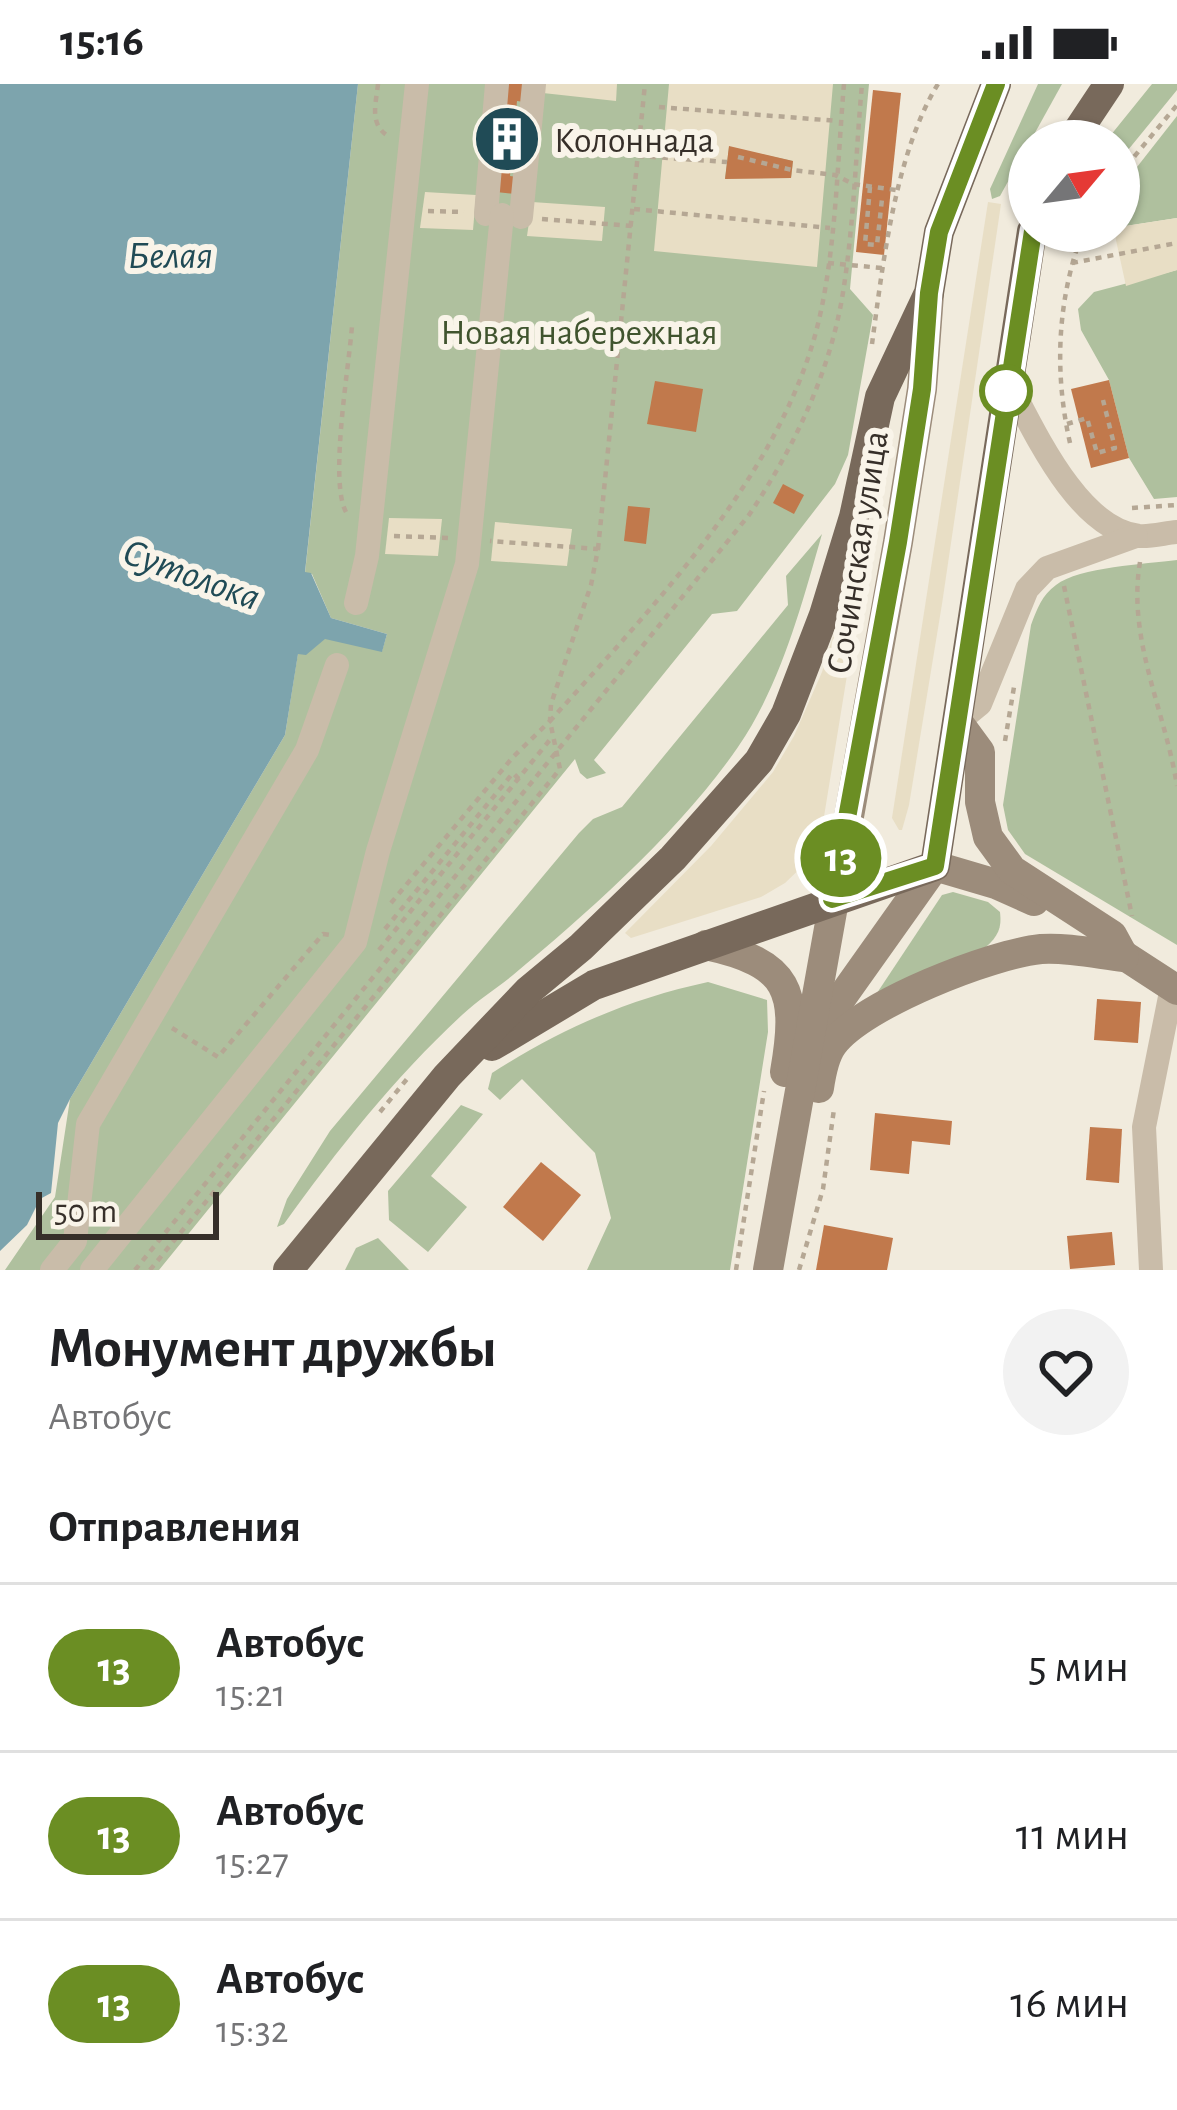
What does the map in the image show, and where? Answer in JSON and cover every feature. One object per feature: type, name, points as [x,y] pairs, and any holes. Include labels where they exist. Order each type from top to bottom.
[{"type":"main road","points":[[1085,120],[1108,84]]},
{"type":"main road","name":"Сочинская улица","points":[[769,1259],[898,542],[922,389],[939,232],[988,92]]},
{"type":"main road","name":"Сочинская улица","points":[[812,1040],[935,866],[1029,252]]},
{"type":"main road","points":[[288,1270],[447,1076],[528,991],[673,858],[759,761],[803,673],[854,517],[880,397],[929,293]]},
{"type":"main road","points":[[958,722],[980,752],[980,802],[988,837],[1012,870],[1130,943],[1174,988]]},
{"type":"main road","points":[[447,1076],[594,985],[935,866],[996,884],[1130,943]]},
{"type":"main road","points":[[769,1259],[801,1184],[822,1070],[833,1044],[886,1006],[982,962],[1043,949],[1130,943]]},
{"type":"main road","points":[[706,945],[749,954],[780,978],[790,1000],[792,1035],[769,1169],[769,1259]]},
{"type":"street","points":[[356,603],[367,556],[417,84]]},
{"type":"street","points":[[497,84],[503,215]]},
{"type":"street","points":[[92,1270],[355,942],[378,851],[467,564],[503,215],[534,84]]},
{"type":"street","points":[[1007,380],[1079,502],[1138,546]]},
{"type":"street","points":[[958,722],[980,704],[1027,589],[1047,568],[1177,532]]},
{"type":"street","points":[[52,1270],[75,1241],[88,1124],[307,750],[337,664]]},
{"type":"street","points":[[1151,1270],[1144,1127],[1174,988]]},
{"type":"path","points":[[378,84],[374,119],[380,130],[391,137],[411,139]]},
{"type":"path","points":[[149,1270],[560,769],[551,704],[591,585],[598,549],[645,84]]},
{"type":"path","points":[[387,908],[683,565],[758,465],[780,426],[808,355],[828,263],[844,84]]},
{"type":"path","points":[[135,1270],[776,476],[831,345],[846,265],[862,84]]},
{"type":"path","points":[[872,346],[898,190],[938,84]]},
{"type":"path","points":[[1140,149],[1177,104]]},
{"type":"path","points":[[643,106],[840,122]]},
{"type":"path","points":[[638,156],[727,162]]},
{"type":"path","points":[[738,157],[898,190]]},
{"type":"path","points":[[870,187],[865,244],[877,245],[882,199]]},
{"type":"path","points":[[634,209],[830,227]]},
{"type":"path","points":[[423,211],[632,226]]},
{"type":"path","points":[[1072,263],[1177,243]]},
{"type":"path","points":[[1071,444],[1059,379],[1059,338],[1076,252]]},
{"type":"path","points":[[828,263],[882,268]]},
{"type":"path","points":[[344,417],[352,326]]},
{"type":"path","points":[[1066,424],[1087,418],[1097,453],[1115,448],[1103,400]]},
{"type":"path","points":[[1116,502],[1131,508],[1177,505]]},
{"type":"path","points":[[387,536],[440,537]]},
{"type":"path","points":[[493,541],[598,549]]},
{"type":"path","points":[[1138,546],[1134,597],[1141,644],[1177,786]]},
{"type":"path","points":[[1062,574],[1130,943]]},
{"type":"path","points":[[1003,758],[1018,667]]},
{"type":"path","points":[[355,942],[370,947],[513,773],[519,778]]},
{"type":"path","points":[[152,1016],[218,1057],[323,934]]},
{"type":"path","points":[[375,1117],[414,1072]]},
{"type":"path","points":[[736,1270],[767,1075]]},
{"type":"path","points":[[800,1270],[823,1189],[836,1098]]},
{"type":"green space","name":"Новая набережная","points":[[358,84],[869,84],[850,289],[873,315],[848,455],[835,484],[737,611],[712,614],[594,760],[606,773],[587,779],[575,759],[159,1270],[5,1270],[55,1197],[70,1099],[285,735],[298,653],[306,654],[325,638],[382,651],[387,634],[331,618],[312,574],[305,573]]},
{"type":"green space","points":[[1038,84],[1062,84],[1042,120],[1022,120]]},
{"type":"green space","points":[[1152,84],[1177,84],[1140,135],[1140,120],[1123,120]]},
{"type":"green space","points":[[1177,116],[1177,218],[1140,224],[1140,163]]},
{"type":"green space","points":[[1008,150],[1008,182],[1000,196],[992,199],[990,189]]},
{"type":"green space","points":[[1177,270],[1177,497],[1154,499],[1129,458],[1109,380],[1081,330],[1078,309],[1094,292]]},
{"type":"green space","points":[[822,534],[778,671],[753,723],[715,778],[603,897],[468,1010],[413,1063],[277,1227],[287,1199],[330,1131],[579,833],[593,819],[622,807],[788,605],[786,576]]},
{"type":"green space","points":[[1177,560],[1177,945],[1025,854],[1008,830],[1003,805],[1031,625],[1044,598],[1056,585],[1080,574]]},
{"type":"green space","points":[[953,892],[988,902],[1000,912],[994,939],[986,947],[877,993],[942,895]]},
{"type":"green space","points":[[708,982],[767,1000],[768,1032],[730,1270],[587,1270],[611,1218],[595,1153],[522,1079],[500,1100],[488,1089],[492,1073],[596,1017]]},
{"type":"green space","points":[[461,1105],[483,1114],[431,1176],[467,1207],[428,1252],[389,1220],[388,1191]]},
{"type":"green space","points":[[378,1238],[409,1270],[345,1270],[356,1248]]},
{"type":"shaded area","points":[[543,84],[617,84],[616,101],[543,93]]},
{"type":"shaded area","points":[[669,84],[833,84],[817,267],[654,251]],"holes":[[[729,147],[793,161],[791,178],[725,178]]]},
{"type":"shaded area","points":[[425,192],[476,195],[473,230],[420,228]]},
{"type":"shaded area","points":[[532,202],[605,207],[602,241],[527,236]]},
{"type":"shaded area","points":[[988,202],[1001,204],[942,604],[909,805],[899,830],[892,818]]},
{"type":"shaded area","points":[[1177,218],[1177,270],[1126,286],[1119,252],[1140,252],[1140,224]]},
{"type":"shaded area","points":[[389,518],[442,519],[438,556],[385,554]]},
{"type":"shaded area","points":[[495,522],[572,529],[567,566],[491,561]]},
{"type":"shaded area","points":[[855,567],[864,571],[821,835],[810,859],[785,883],[761,897],[631,938],[625,933],[711,846],[773,772],[822,672]]},
{"type":"water","name":"Белая","points":[[0,84],[358,84],[305,572],[311,573],[331,618],[387,634],[382,652],[325,639],[306,655],[298,654],[285,735],[70,1099],[58,1123],[51,1193],[40,1199],[27,1225],[0,1251]]},
{"type":"building","name":"Колоннада","points":[[505,84],[526,84],[524,102],[517,101],[510,176],[517,177],[515,194],[496,192]]},
{"type":"building","points":[[873,90],[901,93],[884,255],[856,252]]},
{"type":"building","points":[[729,146],[793,161],[791,178],[725,179]]},
{"type":"building","points":[[1109,380],[1129,458],[1091,468],[1071,389]]},
{"type":"building","points":[[655,381],[703,389],[696,432],[647,424]]},
{"type":"building","points":[[783,484],[804,495],[794,514],[773,503]]},
{"type":"building","points":[[628,506],[650,508],[646,544],[624,541]]},
{"type":"building","points":[[1097,999],[1141,1002],[1138,1043],[1094,1040]]},
{"type":"building","points":[[875,1113],[952,1121],[950,1145],[912,1141],[909,1174],[870,1170]]},
{"type":"building","points":[[1090,1127],[1122,1129],[1119,1183],[1086,1180]]},
{"type":"building","points":[[541,1162],[581,1195],[543,1241],[503,1207]]},
{"type":"building","points":[[824,1225],[893,1238],[887,1270],[816,1270]]},
{"type":"building","points":[[1112,1232],[1115,1265],[1070,1269],[1067,1236]]},
{"type":"bus line","name":"13","points":[[996,84],[939,232],[922,389],[898,542],[832,899],[935,866],[1028,252]]},
{"type":"place","name":"Колоннада","points":[[507,139]]},
{"type":"water label","name":"Сутолока","points":[[192,573]]}]
